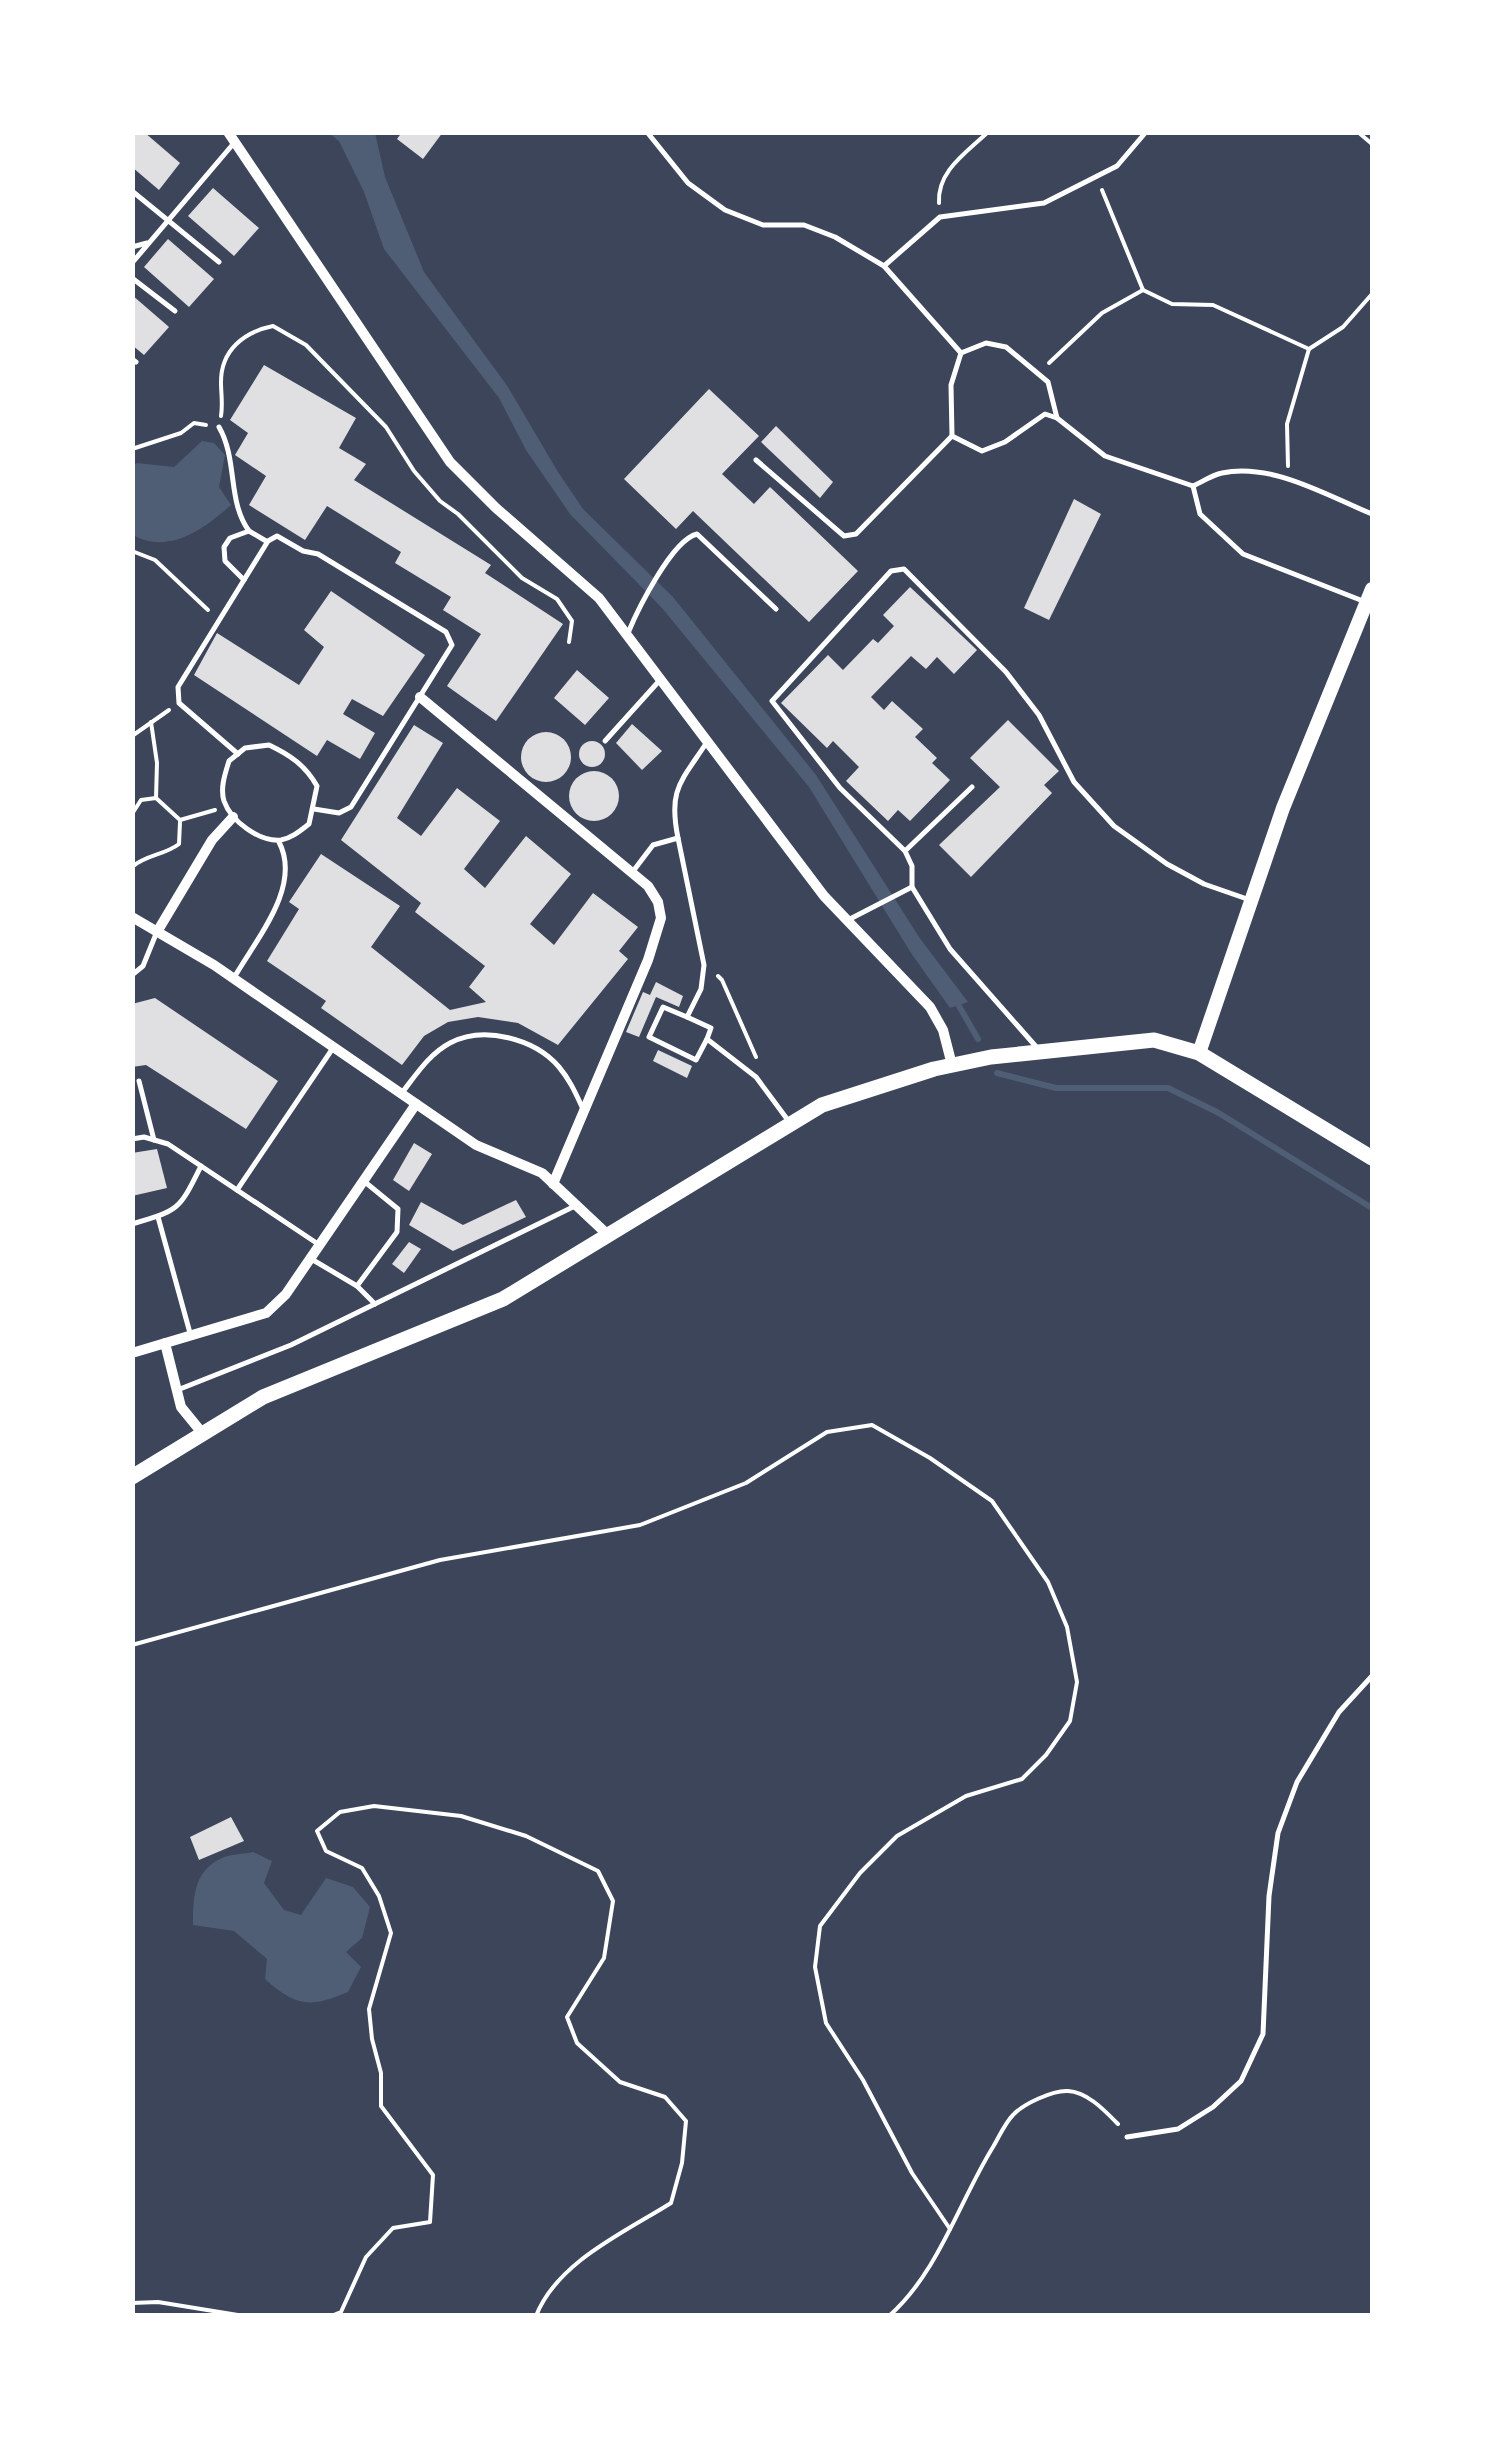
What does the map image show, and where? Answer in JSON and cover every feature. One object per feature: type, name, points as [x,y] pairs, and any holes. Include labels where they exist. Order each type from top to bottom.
[{"type":"main road","points":[[132,1477],[263,1397],[503,1299],[822,1105],[952,1065],[1154,1040],[1199,1053],[1372,1158]]},
{"type":"street","points":[[232,137],[450,462],[599,598],[824,896],[930,1007],[943,1030],[952,1065]]},
{"type":"street","points":[[1199,1053],[1283,808],[1370,596]]},
{"type":"street","points":[[420,698],[648,886],[658,902],[661,918],[648,960],[553,1184]]},
{"type":"street","points":[[157,932],[230,812]]},
{"type":"street","points":[[132,917],[233,978],[476,1145],[542,1173],[608,1235]]},
{"type":"street","points":[[133,1352],[266,1313],[286,1294],[416,1104]]},
{"type":"street","points":[[165,1344],[181,1407],[203,1434]]},
{"type":"lane","points":[[647,132],[688,183],[725,210],[763,225],[804,225],[835,237],[884,266],[961,353]]},
{"type":"lane","points":[[884,266],[940,218],[1044,204],[1117,166],[1146,132]]},
{"type":"lane","points":[[132,264],[232,137]]},
{"type":"lane","points":[[132,191],[219,262]]},
{"type":"lane","points":[[132,248],[150,242]]},
{"type":"lane","points":[[132,278],[174,310]]},
{"type":"lane","points":[[756,460],[844,536],[856,534],[952,436],[950,385],[961,353],[986,342],[1006,347],[1048,382],[1056,418]]},
{"type":"lane","points":[[952,436],[982,451],[1005,442],[1045,414],[1056,418],[1105,456],[1193,486],[1221,473],[1254,472],[1288,480],[1372,514]]},
{"type":"lane","points":[[219,427],[229,444],[238,515],[249,530],[268,541]]},
{"type":"lane","points":[[1193,486],[1200,514],[1242,554],[1370,596]]},
{"type":"lane","points":[[244,580],[226,561],[224,547],[230,538],[249,530]]},
{"type":"lane","points":[[627,634],[642,600],[660,574],[689,536],[697,534],[776,609]]},
{"type":"lane","points":[[238,754],[179,703],[178,687],[268,541],[277,536],[303,552],[318,554],[446,632],[452,645],[351,807],[340,813],[314,809]]},
{"type":"lane","points":[[1041,1052],[950,949],[912,887],[912,866],[904,851],[840,788],[772,700],[891,570],[904,569],[1006,672],[1039,715],[1074,782],[1114,826],[1167,864],[1204,884],[1251,901]]},
{"type":"lane","points":[[605,741],[662,678]]},
{"type":"lane","points":[[688,1017],[701,989],[704,965],[672,809],[676,789],[708,740]]},
{"type":"lane","points":[[268,745],[291,756],[309,772],[317,786],[314,809],[309,824],[294,836],[278,840],[255,834],[230,812],[223,798],[228,762],[244,748],[268,745]]},
{"type":"lane","points":[[904,851],[972,787]]},
{"type":"lane","points":[[632,873],[653,845],[678,838]]},
{"type":"lane","points":[[233,978],[283,890],[287,858],[278,840]]},
{"type":"lane","points":[[848,920],[912,887]]},
{"type":"lane","points":[[132,975],[143,966],[157,932]]},
{"type":"lane","points":[[663,1007],[688,1017],[711,1028],[696,1060],[649,1037],[663,1007]]},
{"type":"lane","points":[[402,1094],[432,1055],[452,1041],[472,1035],[498,1037],[518,1040],[557,1064],[584,1112]]},
{"type":"lane","points":[[707,1039],[756,1077],[791,1124]]},
{"type":"lane","points":[[237,1190],[334,1047]]},
{"type":"lane","points":[[140,1082],[154,1140]]},
{"type":"lane","points":[[132,1139],[144,1137],[168,1144],[319,1245]]},
{"type":"lane","points":[[132,1224],[182,1204],[202,1166]]},
{"type":"lane","points":[[358,1286],[397,1232],[398,1208],[363,1180]]},
{"type":"lane","points":[[177,1390],[291,1345],[577,1205]]},
{"type":"lane","points":[[158,1216],[191,1336]]},
{"type":"lane","points":[[310,1258],[358,1286],[376,1304]]},
{"type":"lane","points":[[1127,2138],[1178,2129],[1213,2107],[1241,2082],[1263,2034],[1269,1896],[1278,1832],[1297,1782],[1339,1712],[1372,1676]]},
{"type":"path","points":[[940,218],[938,190],[945,173],[988,132]]},
{"type":"path","points":[[1358,132],[1372,144]]},
{"type":"path","points":[[1098,176],[1115,228],[1143,290],[1172,304],[1212,305],[1309,350]]},
{"type":"path","points":[[1039,374],[1102,312],[1143,290]]},
{"type":"path","points":[[1288,480],[1287,424],[1309,350],[1343,327],[1372,294]]},
{"type":"path","points":[[132,450],[181,433],[194,423],[219,427],[224,402],[221,380],[228,352],[251,330],[273,326],[306,345],[386,428],[414,471],[440,501],[522,578],[557,598],[572,621],[570,642]]},
{"type":"path","points":[[132,550],[155,560],[197,602],[220,618]]},
{"type":"path","points":[[132,736],[179,703]]},
{"type":"path","points":[[151,722],[158,763],[156,798]]},
{"type":"path","points":[[132,814],[141,800],[156,798]]},
{"type":"path","points":[[132,867],[139,860],[168,852],[179,844],[180,820],[156,798]]},
{"type":"path","points":[[180,820],[230,812]]},
{"type":"path","points":[[704,965],[722,980],[756,1060],[756,1077]]},
{"type":"path","points":[[132,1645],[440,1560],[640,1525],[746,1483],[826,1432],[872,1425],[930,1458],[992,1501],[1048,1582],[1067,1627],[1077,1682],[1070,1721],[1046,1755],[1022,1779],[966,1796],[896,1836],[820,1926],[815,1967],[826,2024],[863,2080],[912,2173],[950,2229]]},
{"type":"path","points":[[331,2316],[341,2312],[366,2256],[393,2228],[430,2222],[432,2175],[381,2106],[381,2073],[372,2039],[369,2009],[392,1933],[379,1896],[362,1868],[326,1851],[317,1832],[340,1812],[374,1806],[461,1816],[526,1836],[598,1871],[613,1901],[604,1958],[567,2018],[577,2044],[620,2082],[665,2097],[686,2121],[682,2163],[671,2203],[573,2267],[543,2297],[536,2316]]},
{"type":"path","points":[[889,2316],[908,2298],[950,2229],[971,2182],[1014,2114],[1042,2098],[1069,2090],[1098,2104],[1127,2138]]},
{"type":"path","points":[[132,2304],[158,2302],[244,2316]]},
{"type":"shaded area","points":[[132,133],[1372,133],[1372,2315],[133,2315]]},
{"type":"shaded area","points":[[329,133],[375,133],[385,177],[424,272],[508,387],[583,509],[673,597],[816,775],[919,937],[968,1002],[950,1008],[911,953],[809,787],[662,608],[570,514],[526,450],[499,398],[384,249],[364,192],[339,141]]},
{"type":"shaded area","points":[[202,441],[214,443],[225,455],[219,487],[231,505],[198,530],[173,541],[146,540],[133,535],[133,466],[137,463],[174,467]]},
{"type":"shaded area","points":[[253,1852],[272,1861],[264,1883],[284,1910],[301,1915],[326,1878],[353,1887],[370,1907],[362,1938],[346,1952],[361,1967],[348,1992],[323,2001],[295,2000],[265,1979],[267,1959],[234,1931],[193,1925],[194,1897],[204,1871],[224,1857]]},
{"type":"building","points":[[132,132],[144,132],[180,163],[159,190],[132,167]]},
{"type":"building","points":[[402,132],[443,132],[423,159],[397,139]]},
{"type":"building","points":[[213,188],[259,228],[234,256],[188,216]]},
{"type":"building","points":[[168,239],[214,279],[189,307],[144,267]]},
{"type":"building","points":[[132,295],[169,327],[144,355],[132,345]]},
{"type":"building","points":[[264,365],[356,418],[339,448],[366,464],[354,480],[491,565],[485,573],[563,624],[496,721],[447,686],[481,634],[443,610],[451,597],[395,563],[401,552],[327,506],[305,540],[249,505],[266,476],[235,455],[248,433],[230,420]]},
{"type":"building","points":[[709,389],[759,436],[722,474],[754,504],[770,487],[858,571],[809,622],[693,511],[676,529],[624,479]]},
{"type":"building","points":[[776,426],[833,482],[820,498],[761,442]]},
{"type":"building","points":[[1074,499],[1101,514],[1049,620],[1024,608]]},
{"type":"building","points":[[910,587],[977,650],[954,674],[937,657],[926,669],[911,656],[871,697],[884,710],[892,701],[923,729],[915,737],[937,758],[932,763],[950,780],[910,821],[898,810],[888,821],[846,781],[859,767],[833,741],[827,748],[781,703],[828,655],[843,670],[873,639],[878,643],[894,626],[883,615]]},
{"type":"building","points":[[331,591],[425,655],[383,716],[352,699],[343,714],[375,733],[360,759],[327,740],[317,756],[194,675],[217,633],[299,685],[324,647],[304,630]]},
{"type":"building","points":[[577,670],[609,698],[585,725],[554,698]]},
{"type":"building","points":[[1008,720],[1059,771],[1044,785],[1052,793],[971,877],[939,845],[1000,787],[970,758]]},
{"type":"building","points":[[632,724],[662,751],[642,770],[616,743]]},
{"type":"building","points":[[414,725],[443,743],[397,818],[421,836],[457,788],[500,821],[464,869],[485,888],[526,836],[571,874],[530,924],[554,945],[593,893],[638,927],[619,951],[628,959],[558,1045],[518,1023],[478,1017],[448,1022],[424,1036],[402,1065],[321,1008],[326,1001],[267,961],[299,909],[289,902],[321,854],[400,906],[371,947],[450,1010],[486,1002],[469,987],[485,966],[415,912],[421,903],[341,840]]},
{"type":"building","points":[[546,732],[563,740],[571,757],[563,774],[546,782],[529,774],[521,757],[529,740]]},
{"type":"building","points":[[592,741],[601,745],[605,754],[601,763],[592,767],[583,763],[579,754],[583,745]]},
{"type":"building","points":[[594,771],[611,779],[619,796],[611,813],[594,821],[577,813],[569,796],[577,779]]},
{"type":"building","points":[[656,982],[683,996],[679,1007],[656,997],[639,1037],[626,1032],[643,992],[650,995]]},
{"type":"building","points":[[155,998],[278,1081],[246,1129],[146,1065],[132,1067],[132,1004]]},
{"type":"building","points":[[658,1050],[692,1066],[687,1078],[653,1061]]},
{"type":"building","points":[[414,1143],[432,1154],[409,1191],[393,1180]]},
{"type":"building","points":[[157,1149],[167,1188],[132,1196],[132,1153]]},
{"type":"building","points":[[516,1200],[526,1217],[453,1251],[409,1225],[421,1202],[463,1225]]},
{"type":"building","points":[[409,1242],[421,1249],[404,1273],[392,1264]]},
{"type":"building","points":[[231,1817],[244,1841],[199,1860],[190,1837]]},
{"type":"waterway","points":[[955,999],[978,1039]]},
{"type":"waterway","points":[[997,1073],[1056,1088],[1168,1088],[1217,1112],[1372,1208]]}]
